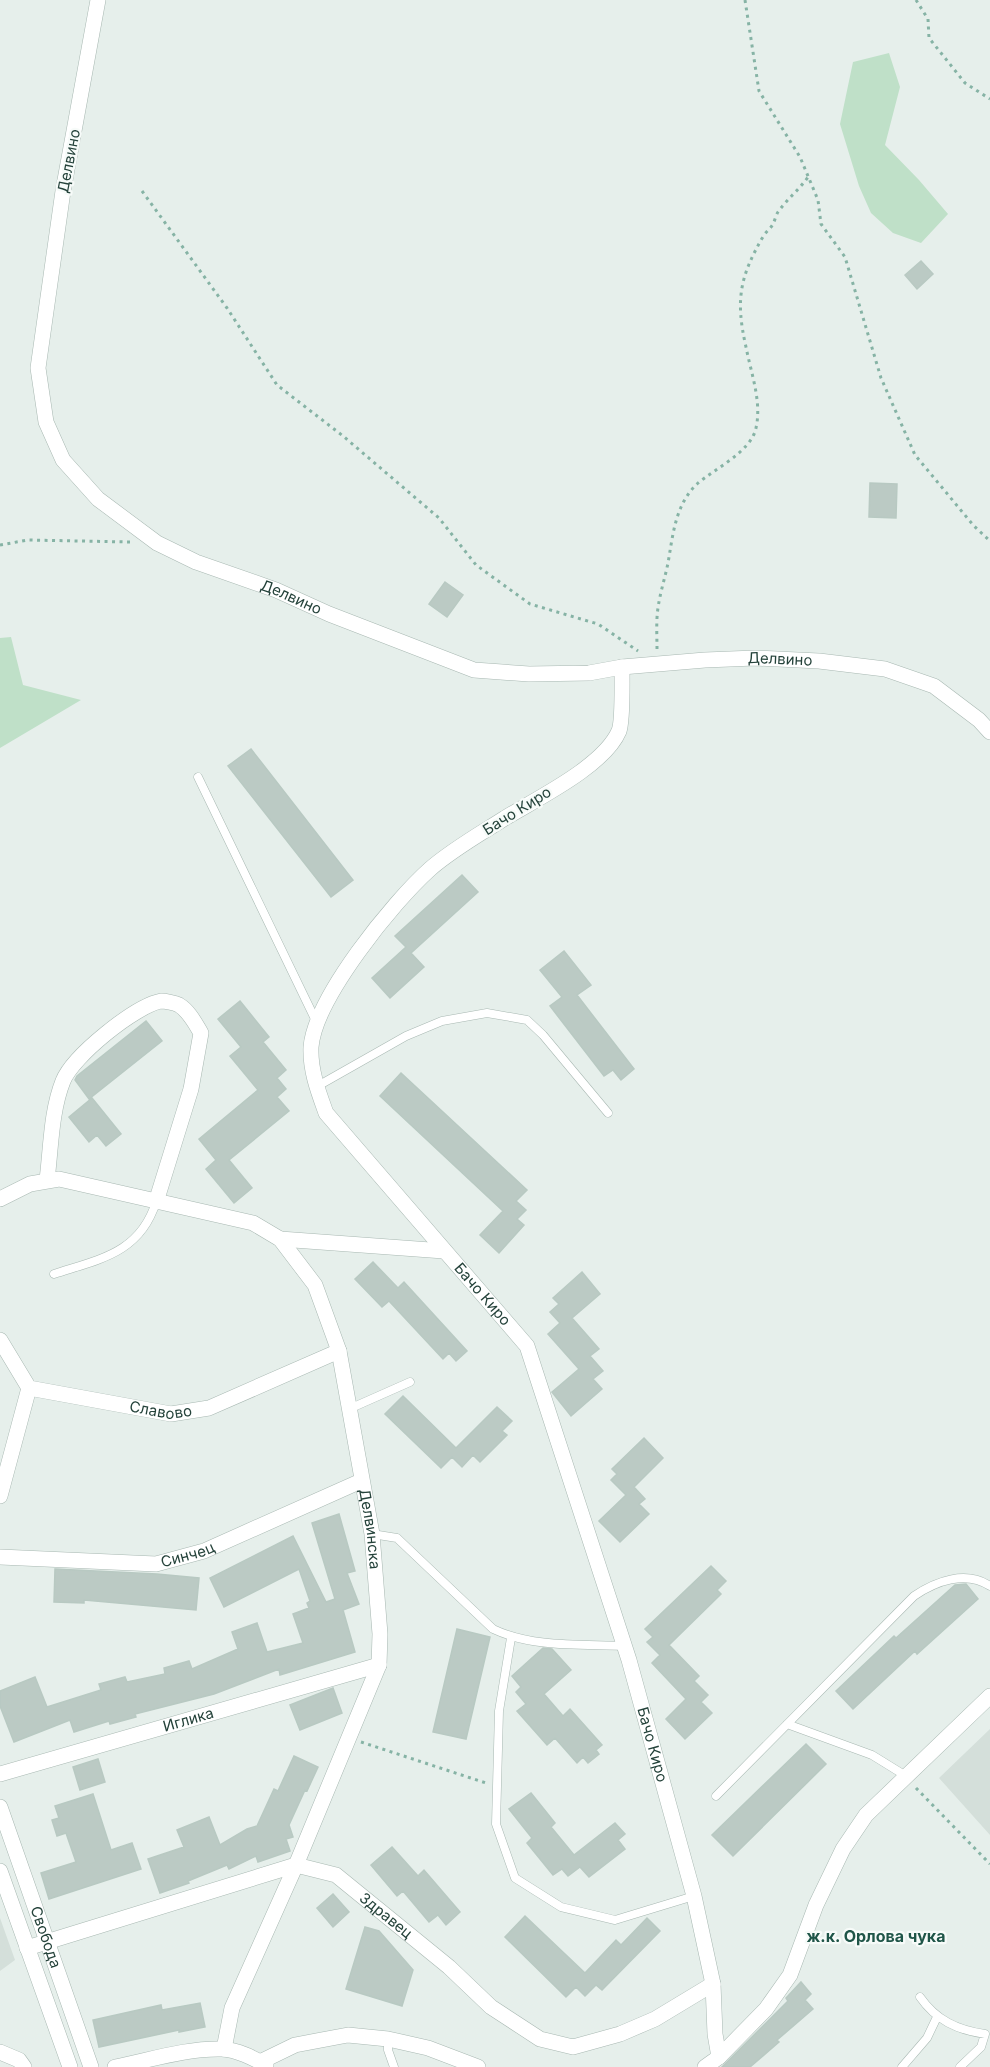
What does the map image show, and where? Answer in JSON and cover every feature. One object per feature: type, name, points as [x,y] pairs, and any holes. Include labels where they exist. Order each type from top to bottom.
[{"type":"street","name":"Делвино","points":[[99,3],[63,191],[38,368],[46,422],[63,459],[98,499],[157,543],[196,562],[276,590],[329,614],[474,670],[529,674],[589,673],[622,667],[754,658],[819,661],[885,669],[934,686],[979,720],[990,732]]},
{"type":"street","name":"Бачо Киро","points":[[622,667],[620,730],[604,753],[585,769],[432,867],[396,901],[339,979],[316,1021],[311,1047],[314,1079],[326,1113],[527,1346],[625,1646],[694,1896],[713,1984],[715,2034],[719,2057]]},
{"type":"street","points":[[0,1199],[30,1184],[47,1180],[56,1108],[63,1080],[73,1063],[120,1022],[162,1001],[178,1004],[190,1015],[201,1033],[191,1089],[156,1202]]},
{"type":"street","name":"Делвинска","points":[[47,1180],[59,1179],[253,1223],[280,1239],[315,1285],[339,1351],[372,1534],[380,1634],[378,1665],[296,1864],[232,2008],[224,2049]]},
{"type":"street","points":[[280,1239],[444,1251]]},
{"type":"street","points":[[0,1340],[29,1388],[0,1496]]},
{"type":"street","name":"Славово","points":[[29,1388],[171,1414],[209,1408],[339,1351]]},
{"type":"street","name":"Синчец","points":[[0,1557],[156,1564],[204,1551],[362,1481]]},
{"type":"street","name":"Иглика","points":[[0,1774],[378,1665]]},
{"type":"street","points":[[705,2067],[719,2057],[765,2009],[790,1975],[816,1905],[843,1849],[866,1815],[990,1696]]},
{"type":"street","name":"Свобода","points":[[0,1807],[91,2067]]},
{"type":"street","points":[[27,1948],[296,1864]]},
{"type":"street","name":"Здравец","points":[[296,1864],[336,1875],[449,1967],[491,2007],[540,2039],[573,2047],[620,2034],[655,2019],[713,1984]]},
{"type":"street","name":"Свобода","points":[[0,1871],[70,2067]]},
{"type":"street","points":[[116,2067],[196,2050],[224,2049],[243,2054],[264,2064],[295,2045],[348,2035],[388,2039],[428,2048],[478,2067]]},
{"type":"street","points":[[0,2052],[20,2060],[24,2067]]},
{"type":"lane","points":[[198,777],[316,1021]]},
{"type":"lane","points":[[316,1087],[406,1036],[442,1021],[487,1012],[527,1020],[543,1035],[608,1113]]},
{"type":"lane","points":[[54,1274],[102,1259],[134,1241],[151,1218],[156,1202]]},
{"type":"lane","points":[[349,1409],[410,1382]]},
{"type":"lane","points":[[372,1534],[397,1538],[493,1629],[511,1638],[528,1641],[625,1646]]},
{"type":"lane","points":[[716,1796],[914,1596],[930,1585],[960,1578],[990,1586]]},
{"type":"lane","points":[[511,1638],[499,1711],[496,1824],[515,1878],[561,1907],[615,1920],[694,1896]]},
{"type":"lane","points":[[787,1724],[872,1755],[906,1776]]},
{"type":"lane","points":[[920,1997],[937,2017],[972,2032],[985,2034],[981,2047],[960,2067]]},
{"type":"lane","points":[[902,2067],[927,2038],[937,2017]]},
{"type":"lane","points":[[388,2039],[388,2050],[394,2067]]},
{"type":"path","points":[[745,0],[759,91],[800,157],[818,200],[821,224],[845,257],[881,378],[915,454],[974,526],[990,541]]},
{"type":"path","points":[[916,0],[928,19],[929,38],[965,83],[990,99]]},
{"type":"path","points":[[656,665],[657,609],[675,522],[685,500],[696,484],[741,450],[752,438],[756,429],[758,412],[744,341],[740,297],[742,280],[748,264],[766,232],[773,225],[777,213],[797,193],[808,177]]},
{"type":"path","points":[[142,191],[227,308],[277,386],[343,436],[439,518],[476,565],[530,604],[598,624],[656,665]]},
{"type":"path","points":[[0,545],[28,540],[157,543]]},
{"type":"path","points":[[348,1738],[497,1787]]},
{"type":"path","points":[[906,1776],[990,1864]]},
{"type":"shaded area","points":[[990,1729],[990,1835],[939,1778]]},
{"type":"shaded area","points":[[0,1918],[15,1960],[0,1971]]},
{"type":"green space","points":[[889,53],[900,87],[885,145],[948,214],[921,243],[893,233],[871,213],[859,186],[840,124],[853,62]]},
{"type":"green space","points":[[11,637],[23,685],[81,700],[0,748],[0,638]]},
{"type":"building","points":[[921,261],[933,274],[917,289],[905,275]]},
{"type":"building","points":[[870,483],[897,484],[896,518],[869,517]]},
{"type":"building","points":[[445,582],[463,595],[447,617],[429,604]]},
{"type":"building","points":[[251,749],[353,880],[331,897],[228,766]]},
{"type":"building","points":[[462,875],[478,892],[411,953],[424,967],[390,998],[372,978],[406,947],[395,936]]},
{"type":"building","points":[[564,951],[591,985],[577,995],[634,1069],[621,1080],[613,1070],[604,1076],[550,1006],[562,997],[540,970]]},
{"type":"building","points":[[240,1001],[269,1037],[263,1042],[286,1070],[277,1078],[286,1089],[277,1097],[289,1111],[229,1160],[252,1188],[234,1203],[206,1169],[216,1160],[199,1139],[258,1090],[230,1056],[241,1047],[218,1019]]},
{"type":"building","points":[[146,1021],[162,1041],[89,1099],[75,1080],[77,1076]]},
{"type":"building","points":[[401,1073],[527,1190],[516,1201],[526,1210],[517,1219],[524,1225],[499,1253],[480,1235],[503,1211],[380,1096]]},
{"type":"building","points":[[92,1098],[121,1134],[106,1146],[97,1135],[89,1142],[69,1117]]},
{"type":"building","points":[[373,1262],[398,1288],[404,1282],[467,1351],[456,1361],[449,1353],[443,1359],[389,1301],[382,1307],[355,1279]]},
{"type":"building","points":[[582,1272],[600,1294],[572,1318],[599,1349],[590,1356],[603,1371],[593,1379],[602,1389],[571,1416],[552,1392],[579,1369],[548,1334],[560,1323],[550,1312],[559,1304],[553,1298]]},
{"type":"building","points":[[403,1396],[456,1448],[497,1407],[512,1421],[502,1431],[507,1435],[480,1462],[473,1455],[462,1467],[452,1457],[441,1468],[385,1414]]},
{"type":"building","points":[[644,1438],[663,1458],[634,1487],[645,1499],[639,1504],[649,1514],[620,1542],[599,1521],[626,1495],[611,1480],[617,1474],[612,1469]]},
{"type":"building","points":[[339,1514],[355,1571],[347,1573],[359,1604],[343,1610],[355,1652],[280,1675],[279,1669],[214,1694],[135,1714],[136,1717],[110,1724],[109,1721],[74,1732],[70,1720],[14,1742],[0,1706],[0,1691],[35,1677],[47,1707],[101,1690],[99,1684],[125,1677],[127,1682],[165,1674],[164,1668],[189,1661],[192,1669],[238,1649],[232,1632],[257,1623],[267,1652],[303,1643],[293,1614],[309,1608],[307,1603],[310,1601],[299,1569],[224,1607],[210,1578],[293,1536],[326,1602],[335,1599],[312,1523]]},
{"type":"building","points":[[711,1566],[726,1581],[717,1590],[721,1594],[669,1645],[699,1676],[694,1681],[708,1695],[701,1702],[712,1713],[685,1739],[666,1719],[686,1699],[652,1663],[660,1655],[647,1642],[653,1637],[645,1629]]},
{"type":"building","points":[[55,1569],[199,1578],[196,1610],[84,1600],[84,1603],[54,1602]]},
{"type":"building","points":[[966,1584],[978,1599],[917,1654],[915,1651],[853,1709],[836,1691],[894,1636],[896,1638],[955,1585]]},
{"type":"building","points":[[457,1629],[490,1637],[466,1739],[433,1732]]},
{"type":"building","points":[[543,1648],[552,1649],[571,1670],[544,1694],[563,1716],[570,1709],[602,1745],[596,1750],[599,1754],[588,1763],[583,1757],[577,1763],[555,1738],[547,1745],[517,1711],[526,1704],[516,1692],[521,1687],[512,1676]]},
{"type":"building","points":[[333,1688],[342,1713],[300,1730],[290,1705]]},
{"type":"building","points":[[806,1744],[826,1764],[733,1856],[712,1835]]},
{"type":"building","points":[[294,1756],[318,1767],[289,1825],[293,1837],[286,1839],[290,1851],[258,1862],[256,1856],[229,1869],[227,1865],[188,1881],[189,1883],[160,1893],[148,1859],[184,1847],[177,1830],[209,1817],[220,1845],[247,1829],[257,1826],[274,1789],[278,1791]]},
{"type":"building","points":[[98,1759],[105,1782],[80,1790],[73,1767]]},
{"type":"building","points":[[531,1793],[555,1823],[551,1827],[574,1855],[615,1823],[625,1834],[618,1840],[625,1849],[589,1877],[580,1867],[568,1876],[562,1869],[553,1875],[527,1843],[532,1838],[509,1809]]},
{"type":"building","points":[[93,1794],[111,1850],[132,1843],[141,1869],[49,1899],[41,1873],[76,1862],[66,1833],[57,1836],[52,1820],[59,1818],[55,1806]]},
{"type":"building","points":[[392,1847],[418,1876],[424,1870],[460,1912],[446,1925],[438,1915],[429,1922],[403,1891],[397,1896],[371,1865]]},
{"type":"building","points":[[333,1894],[349,1912],[333,1927],[317,1908]]},
{"type":"building","points":[[525,1916],[585,1973],[616,1940],[621,1945],[647,1918],[660,1931],[602,1990],[596,1985],[585,1996],[576,1987],[566,1997],[505,1937]]},
{"type":"building","points":[[365,1927],[379,1931],[413,1970],[402,2006],[346,1989]]},
{"type":"building","points":[[801,1982],[811,1994],[805,2000],[813,2009],[750,2067],[722,2067],[788,2001],[786,1998]]},
{"type":"building","points":[[200,2003],[205,2027],[179,2032],[179,2030],[99,2047],[93,2020],[161,2005],[162,2010]]},
{"type":"district","name":"ж.к. Орлова чука","points":[[876,1936]]}]
